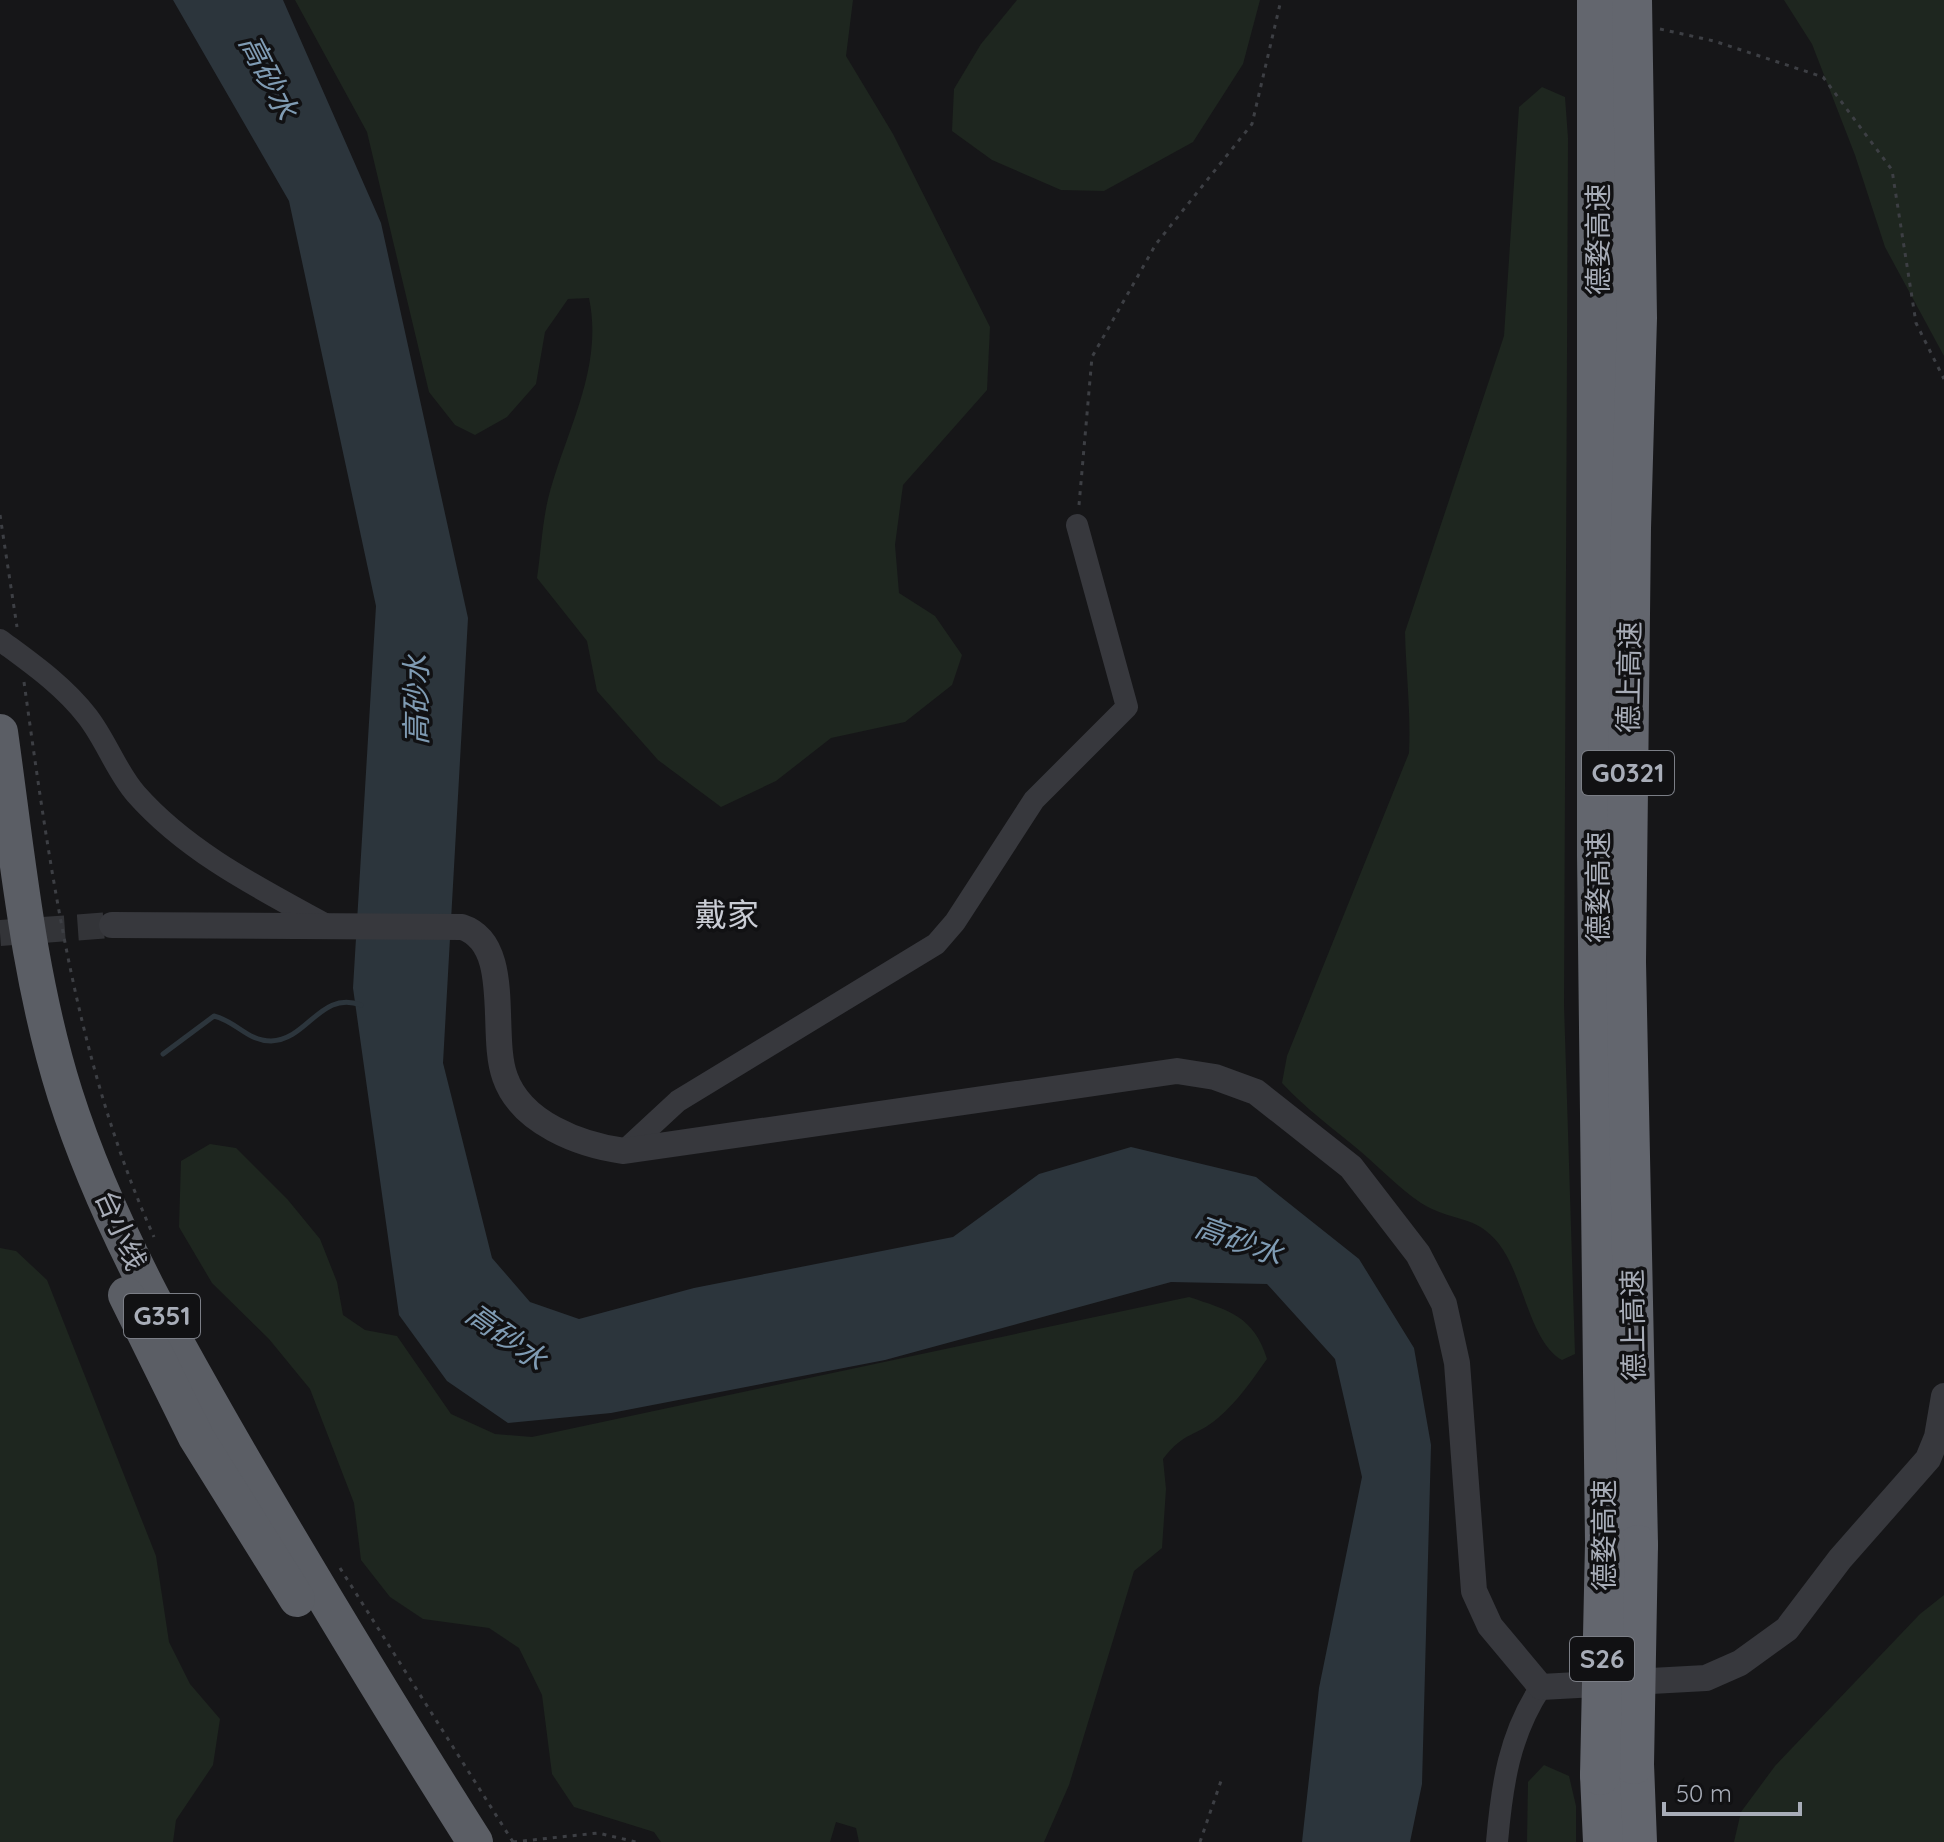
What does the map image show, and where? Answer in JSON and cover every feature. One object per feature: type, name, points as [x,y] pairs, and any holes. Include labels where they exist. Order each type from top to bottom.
[{"type":"highway","name":"德婺高速","points":[[1597,0],[1597,856],[1621,1544],[1617,1769]]},
{"type":"highway","name":"德上高速","points":[[1621,1544],[1631,528],[1644,14]]},
{"type":"highway","name":"台小线","points":[[0,732],[8,843],[38,997],[66,1096],[103,1190],[147,1287],[196,1379],[353,1649],[475,1842]]},
{"type":"highway","name":"台小线","points":[[0,899],[14,968],[82,1196],[148,1344],[196,1437],[453,1842]]},
{"type":"highway","points":[[1603,1842],[1617,1769]]},
{"type":"highway","points":[[1617,1769],[1637,1842]]},
{"type":"street","points":[[624,1151],[678,1101],[936,944],[955,922],[1034,800],[1127,707],[1077,525]]},
{"type":"street","points":[[0,640],[56,682],[88,717],[134,793],[173,829],[244,882],[339,929]]},
{"type":"street","points":[[112,925],[339,929],[462,927],[475,931],[491,950],[505,1077],[528,1111],[566,1136],[624,1151],[1177,1071],[1215,1077],[1256,1092],[1351,1167],[1418,1254],[1444,1304],[1457,1363],[1474,1591],[1490,1626],[1541,1687]]},
{"type":"street","points":[[1541,1687],[1706,1678],[1740,1663],[1775,1638],[1787,1629],[1840,1559],[1928,1459],[1937,1437],[1944,1396]]},
{"type":"street","points":[[1497,1842],[1509,1751],[1522,1716],[1541,1687]]},
{"type":"path","points":[[1077,525],[1092,357],[1156,244],[1252,124],[1281,0]]},
{"type":"path","points":[[1644,14],[1823,77],[1892,170],[1916,323],[1944,379]]},
{"type":"path","points":[[0,515],[42,812],[75,995],[134,1191],[159,1248]]},
{"type":"path","points":[[336,1561],[513,1842],[598,1833],[636,1842]]},
{"type":"path","points":[[1200,1842],[1222,1778]]},
{"type":"shaded area","points":[[295,0],[853,0],[846,56],[893,134],[990,327],[987,390],[903,485],[895,545],[899,593],[935,616],[962,655],[952,685],[905,722],[831,738],[776,781],[721,807],[658,760],[597,691],[587,641],[537,578],[548,499],[587,375],[592,324],[589,298],[568,299],[545,332],[536,384],[507,417],[475,435],[455,425],[429,392],[367,132]]},
{"type":"shaded area","points":[[1017,0],[1260,0],[1243,64],[1193,142],[1104,191],[1061,190],[992,160],[952,131],[954,89],[981,44]]},
{"type":"shaded area","points":[[1784,0],[1944,0],[1944,356],[1885,247],[1855,155],[1812,44]]},
{"type":"shaded area","points":[[1542,87],[1565,97],[1568,138],[1564,1005],[1575,1354],[1562,1360],[1542,1338],[1508,1257],[1490,1234],[1472,1223],[1421,1203],[1282,1083],[1287,1056],[1409,753],[1405,632],[1504,336],[1519,107]]},
{"type":"shaded area","points":[[210,1144],[236,1148],[288,1200],[320,1239],[337,1282],[343,1315],[365,1330],[397,1336],[451,1414],[495,1434],[532,1437],[1189,1297],[1227,1311],[1247,1324],[1262,1345],[1267,1359],[1225,1411],[1210,1424],[1177,1443],[1163,1459],[1166,1489],[1162,1548],[1134,1571],[1069,1785],[1044,1842],[859,1842],[856,1828],[836,1822],[830,1842],[661,1842],[654,1832],[574,1807],[552,1774],[542,1695],[519,1648],[489,1628],[423,1619],[390,1597],[361,1560],[354,1503],[310,1389],[269,1339],[212,1283],[179,1227],[181,1161]]},
{"type":"shaded area","points":[[0,1248],[16,1251],[47,1280],[156,1556],[169,1642],[190,1684],[220,1719],[213,1765],[176,1820],[173,1842],[0,1842]]},
{"type":"shaded area","points":[[1944,1595],[1944,1842],[1734,1842],[1741,1812],[1775,1766],[1920,1614]]},
{"type":"shaded area","points":[[1544,1765],[1569,1776],[1576,1806],[1576,1842],[1527,1842],[1528,1782]]},
{"type":"water","name":"高砂水","points":[[173,0],[283,0],[381,223],[468,618],[443,1063],[492,1258],[530,1302],[579,1319],[694,1288],[953,1237],[1039,1174],[1131,1147],[1256,1177],[1359,1259],[1414,1348],[1431,1445],[1422,1784],[1410,1842],[1302,1842],[1319,1688],[1362,1477],[1335,1359],[1267,1284],[1171,1282],[885,1360],[611,1413],[508,1423],[447,1381],[399,1315],[353,988],[376,606],[289,201]]},
{"type":"waterway","points":[[163,1054],[214,1016],[255,1038],[271,1041],[295,1033],[335,1004],[347,1002],[361,1005]]},
{"type":"tunnel","points":[[0,933],[112,925]]},
{"type":"district","name":"戴家","points":[[727,915]]}]
